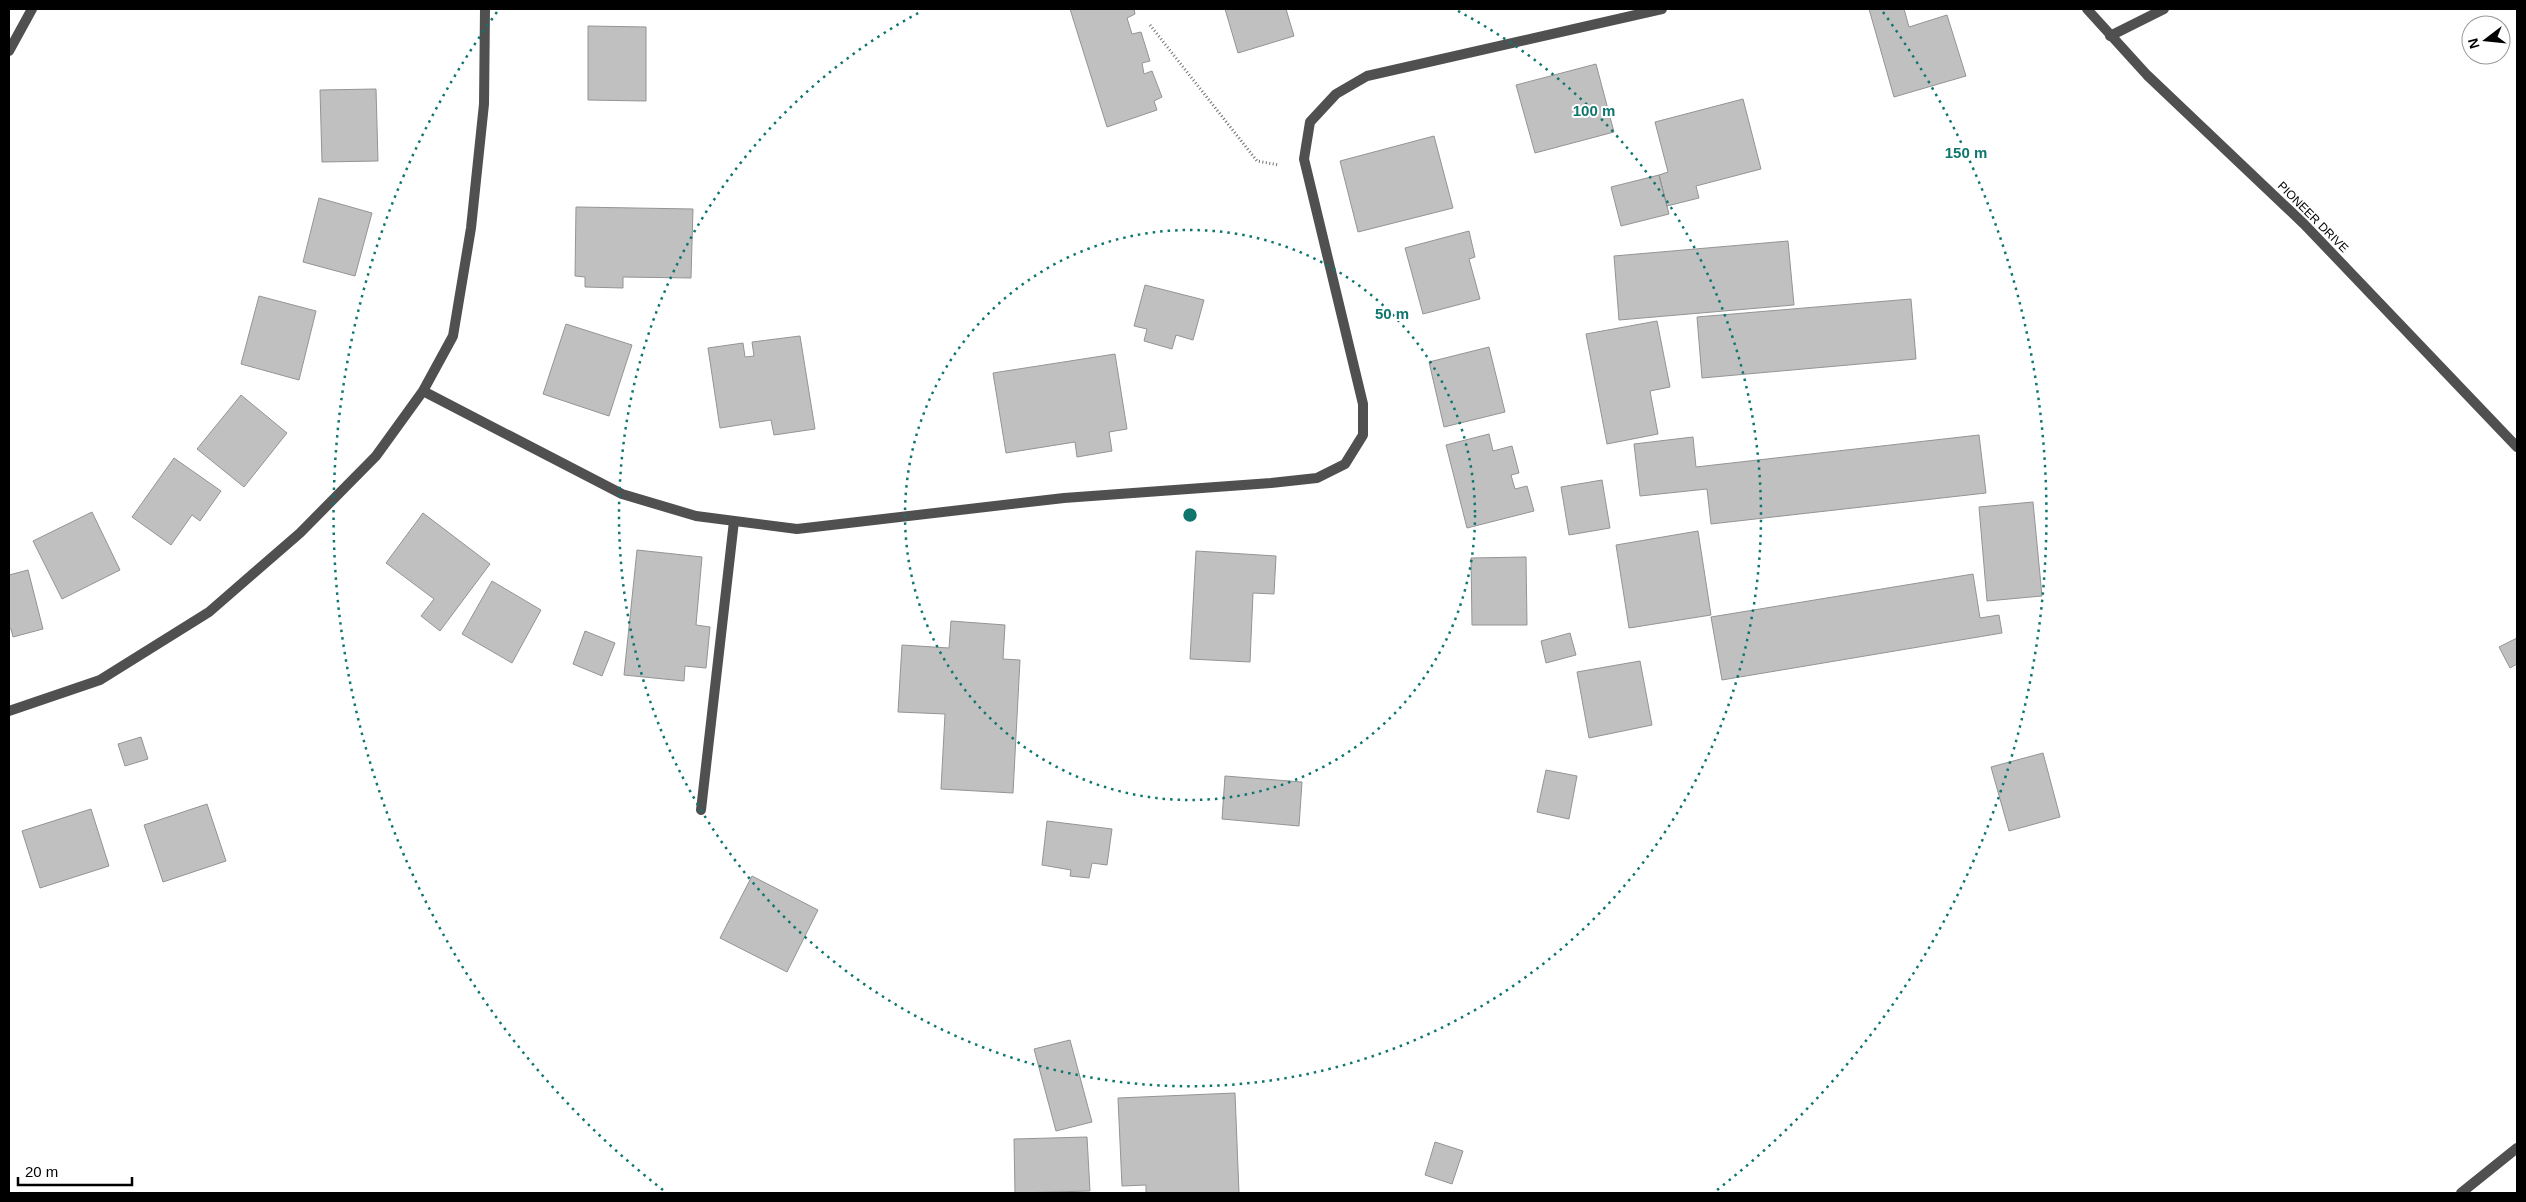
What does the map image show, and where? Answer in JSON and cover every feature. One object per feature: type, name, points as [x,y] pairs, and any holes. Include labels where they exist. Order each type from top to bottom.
[{"type":"street","points":[[9,51],[32,9]]},
{"type":"street","points":[[9,711],[100,680],[209,612],[300,533],[376,456],[423,391],[453,336],[471,228],[484,104],[485,9]]},
{"type":"street","points":[[423,391],[622,494],[696,516],[797,529],[1064,498],[1317,478],[1345,464],[1363,435],[1363,404],[1304,159],[1310,122],[1336,94],[1367,76],[1662,9]]},
{"type":"street","name":"PIONEER DRIVE","points":[[2087,9],[2147,75],[2304,224],[2517,447]]},
{"type":"street","points":[[2110,36],[2164,9]]},
{"type":"street","points":[[701,810],[734,521]]},
{"type":"street","points":[[2461,1193],[2517,1148]]},
{"type":"path","points":[[1150,25],[1257,162],[1307,170]]},
{"type":"building","points":[[1070,9],[1134,9],[1135,14],[1127,18],[1132,34],[1141,32],[1150,61],[1142,63],[1144,74],[1152,71],[1162,97],[1154,101],[1157,110],[1107,127]]},
{"type":"building","points":[[1225,9],[1286,9],[1294,36],[1238,53]]},
{"type":"building","points":[[1869,9],[1904,9],[1909,27],[1947,15],[1966,76],[1894,97]]},
{"type":"building","points":[[588,26],[646,27],[646,101],[588,100]]},
{"type":"building","points":[[1596,64],[1614,132],[1535,153],[1516,85]]},
{"type":"building","points":[[376,89],[378,161],[322,162],[320,90]]},
{"type":"building","points":[[1743,99],[1761,169],[1696,186],[1699,198],[1667,206],[1659,175],[1668,172],[1655,122]]},
{"type":"building","points":[[1434,136],[1453,208],[1358,232],[1340,161]]},
{"type":"building","points":[[1659,175],[1669,214],[1621,226],[1611,187]]},
{"type":"building","points":[[319,198],[372,213],[355,276],[303,262]]},
{"type":"building","points":[[576,207],[693,209],[691,278],[623,277],[623,288],[585,287],[585,277],[575,276]]},
{"type":"building","points":[[1469,231],[1475,257],[1469,259],[1480,299],[1423,314],[1405,248]]},
{"type":"building","points":[[1788,241],[1794,305],[1619,320],[1614,256]]},
{"type":"building","points":[[1145,285],[1204,300],[1193,340],[1176,335],[1172,349],[1144,341],[1147,329],[1134,326]]},
{"type":"building","points":[[259,296],[316,311],[299,380],[241,364]]},
{"type":"building","points":[[1911,299],[1916,359],[1702,378],[1697,317]]},
{"type":"building","points":[[1657,321],[1670,387],[1650,391],[1658,434],[1607,444],[1586,334]]},
{"type":"building","points":[[566,324],[632,345],[609,416],[543,394]]},
{"type":"building","points":[[800,336],[815,429],[774,435],[771,420],[720,428],[708,348],[743,343],[745,357],[754,356],[752,342]]},
{"type":"building","points":[[1489,347],[1505,412],[1444,427],[1429,362]]},
{"type":"building","points":[[1115,354],[1127,429],[1109,432],[1112,451],[1077,457],[1075,442],[1006,453],[993,373]]},
{"type":"building","points":[[241,395],[287,433],[244,487],[197,449]]},
{"type":"building","points":[[1489,434],[1493,451],[1512,446],[1519,473],[1511,475],[1515,489],[1527,486],[1534,511],[1467,528],[1446,445]]},
{"type":"building","points":[[1979,435],[1986,493],[1711,524],[1707,489],[1640,496],[1634,444],[1693,437],[1696,467]]},
{"type":"building","points":[[174,458],[221,491],[200,521],[192,515],[171,545],[132,517]]},
{"type":"building","points":[[1602,480],[1610,528],[1569,535],[1561,487]]},
{"type":"building","points":[[2033,502],[2042,596],[1987,601],[1979,507]]},
{"type":"building","points":[[92,512],[120,570],[62,599],[33,541]]},
{"type":"building","points":[[423,513],[490,564],[440,631],[421,616],[434,599],[386,563]]},
{"type":"building","points":[[1698,531],[1711,615],[1629,628],[1616,545]]},
{"type":"building","points":[[637,550],[702,557],[696,625],[710,627],[706,668],[685,666],[684,681],[624,675]]},
{"type":"building","points":[[1196,551],[1276,556],[1274,594],[1253,593],[1250,662],[1190,659]]},
{"type":"building","points":[[1526,557],[1527,625],[1472,625],[1471,558]]},
{"type":"building","points":[[28,570],[43,629],[13,637],[11,629],[9,629],[9,575]]},
{"type":"building","points":[[1973,574],[1980,618],[1999,615],[2002,633],[1722,680],[1711,617]]},
{"type":"building","points":[[492,581],[541,610],[512,663],[462,634]]},
{"type":"building","points":[[951,621],[1005,625],[1003,659],[1020,660],[1013,793],[941,789],[945,714],[898,712],[902,645],[949,648]]},
{"type":"building","points":[[585,631],[615,643],[602,676],[573,664]]},
{"type":"building","points":[[1570,633],[1576,655],[1546,663],[1541,641]]},
{"type":"building","points":[[2517,638],[2517,664],[2510,668],[2499,647]]},
{"type":"building","points":[[1640,661],[1652,725],[1589,738],[1577,672]]},
{"type":"building","points":[[141,737],[148,759],[125,766],[118,744]]},
{"type":"building","points":[[2043,753],[2060,817],[2009,831],[1991,767]]},
{"type":"building","points":[[1546,770],[1577,776],[1569,819],[1537,812]]},
{"type":"building","points":[[1225,776],[1302,782],[1299,826],[1222,819]]},
{"type":"building","points":[[207,804],[226,861],[163,882],[144,825]]},
{"type":"building","points":[[91,809],[109,866],[40,888],[22,831]]},
{"type":"building","points":[[1047,821],[1112,829],[1107,865],[1092,863],[1089,878],[1070,876],[1071,870],[1042,865]]},
{"type":"building","points":[[752,876],[818,910],[787,972],[720,938]]},
{"type":"building","points":[[1070,1040],[1092,1122],[1056,1131],[1034,1049]]},
{"type":"building","points":[[1235,1093],[1239,1193],[1146,1193],[1146,1185],[1122,1186],[1118,1098]]},
{"type":"building","points":[[1087,1137],[1090,1191],[1015,1193],[1014,1139]]},
{"type":"building","points":[[1435,1142],[1463,1151],[1452,1184],[1425,1175]]}]
